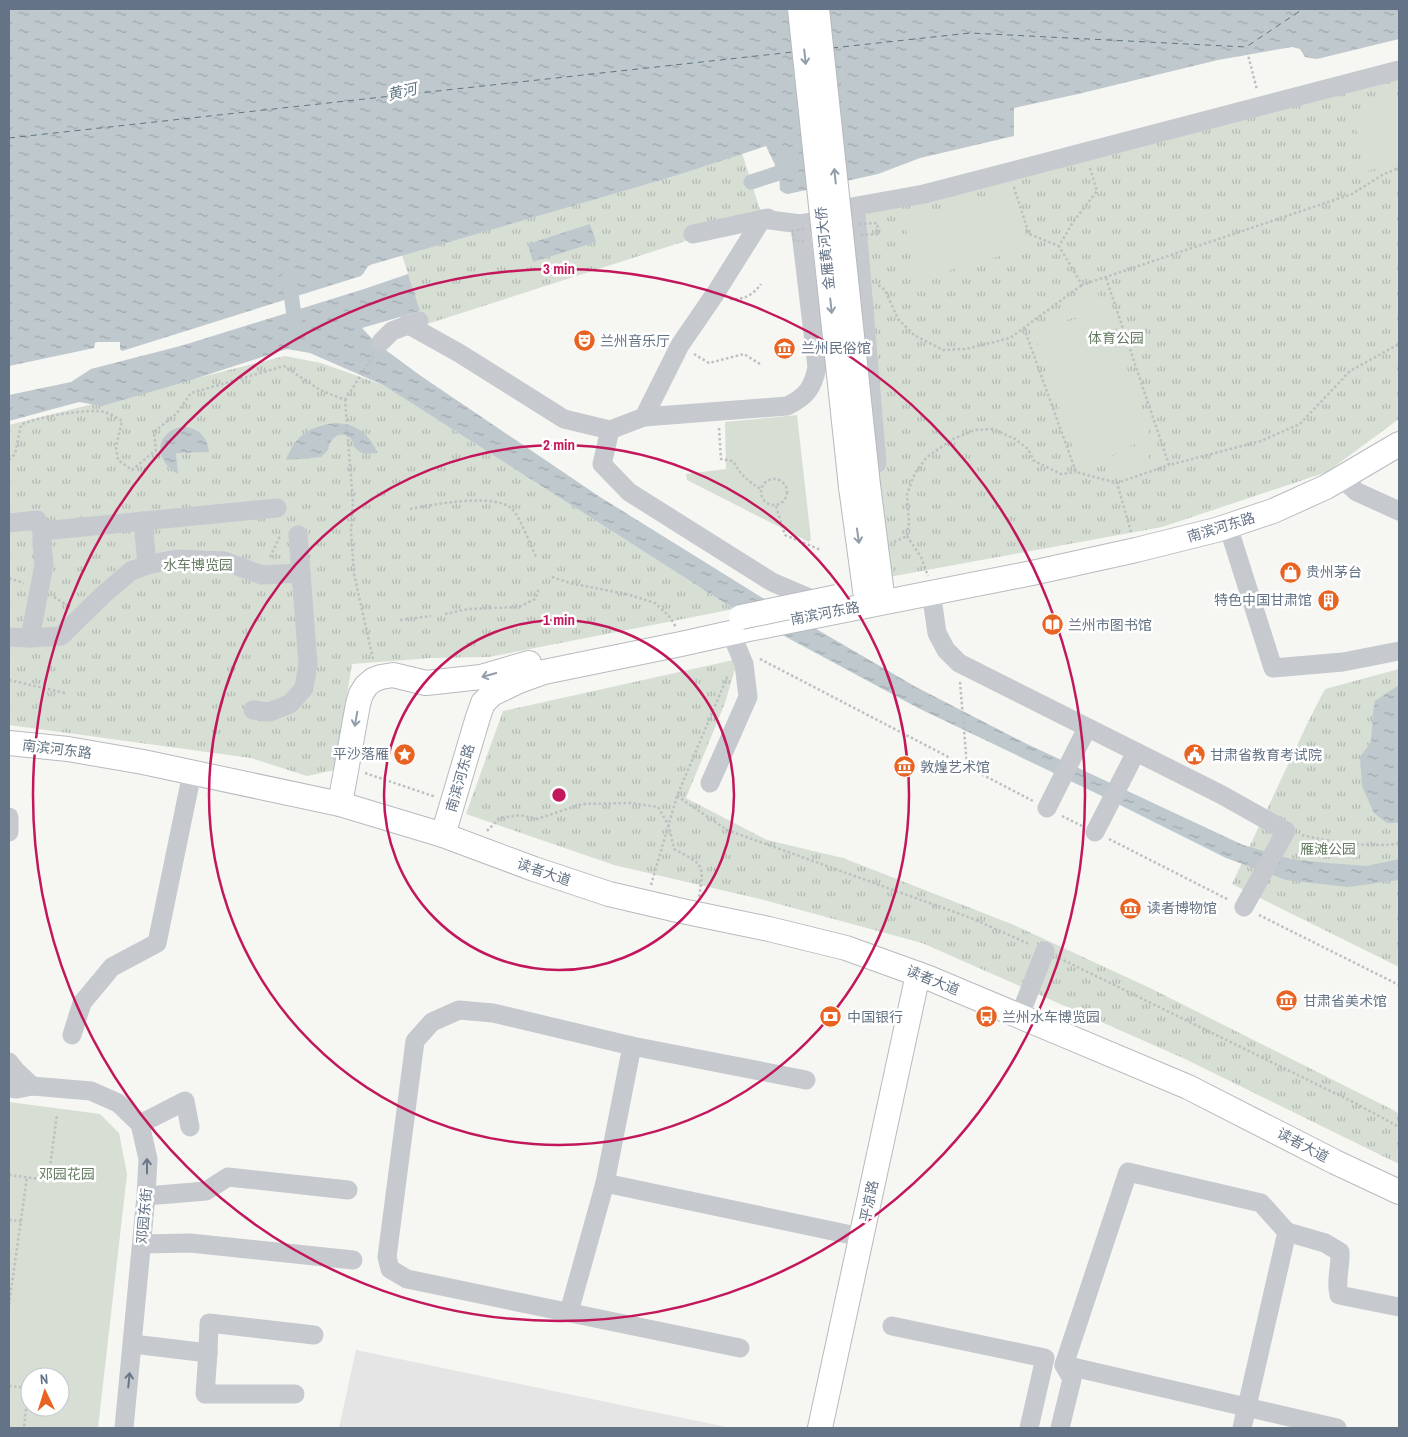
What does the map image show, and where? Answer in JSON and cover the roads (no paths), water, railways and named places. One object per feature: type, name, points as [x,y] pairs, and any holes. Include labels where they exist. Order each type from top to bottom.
[{"type":"main road","name":"金雁黄河大侨","points":[[800,9],[860,486]]},
{"type":"main road","name":"金雁黄河大侨","points":[[817,9],[860,486]]},
{"type":"main road","name":"南滨河东路","points":[[930,586],[1133,538],[1212,517],[1268,498],[1320,475],[1399,429]]},
{"type":"main road","name":"南滨河东路","points":[[9,743],[68,749],[340,804],[443,836],[483,703],[492,694],[519,681],[544,672],[738,632],[838,604],[1136,550],[1228,526],[1273,511],[1326,487],[1399,444]]},
{"type":"main road","points":[[860,486],[874,597]]},
{"type":"main road","name":"南滨河东路","points":[[340,804],[358,704],[366,686],[377,678],[392,675],[426,683],[481,677],[541,659],[678,632],[738,632]]},
{"type":"main road","name":"读者大道","points":[[443,836],[609,894],[646,904],[769,929],[838,946],[918,974],[1020,1015],[1188,1087],[1335,1162],[1399,1192]]},
{"type":"main road","name":"平凉路","points":[[820,1428],[918,974]]},
{"type":"street","points":[[693,234],[762,219],[798,216],[924,194],[1399,70]]},
{"type":"street","points":[[762,219],[800,224],[856,215],[885,547],[874,597]]},
{"type":"street","points":[[644,417],[680,345],[715,294],[762,219]]},
{"type":"street","points":[[381,342],[392,331],[415,322],[459,353],[564,420],[610,430],[644,417],[787,406],[799,400],[808,391],[815,380],[817,367],[800,224]]},
{"type":"street","points":[[610,430],[602,464],[629,492],[772,582],[838,604]]},
{"type":"street","points":[[1341,478],[1357,492],[1399,512]]},
{"type":"street","points":[[42,531],[277,508]]},
{"type":"street","points":[[9,523],[37,520],[42,531],[44,565],[30,638]]},
{"type":"street","points":[[143,521],[147,565]]},
{"type":"street","points":[[1228,526],[1273,668],[1343,662],[1399,651]]},
{"type":"street","points":[[253,710],[269,712],[290,704],[304,688],[308,664],[301,573],[289,535]]},
{"type":"street","points":[[9,638],[61,636],[104,594],[131,571],[147,565],[176,559],[224,561],[262,575],[301,573]]},
{"type":"street","points":[[930,586],[938,633],[946,650],[959,663],[1132,759],[1222,795],[1284,834],[1244,907]]},
{"type":"street","points":[[710,783],[748,697],[738,632]]},
{"type":"street","points":[[1050,803],[1084,734]]},
{"type":"street","points":[[1098,827],[1132,759]]},
{"type":"street","points":[[72,1035],[82,1003],[112,968],[157,943],[192,773]]},
{"type":"street","points":[[9,817],[9,832]]},
{"type":"street","points":[[1020,1015],[1045,951]]},
{"type":"street","points":[[740,1348],[407,1279],[390,1269],[387,1257],[415,1041],[432,1022],[459,1010],[493,1013],[632,1046],[806,1080]]},
{"type":"street","points":[[569,1312],[605,1183],[632,1046]]},
{"type":"street","points":[[9,1062],[32,1086]]},
{"type":"street","points":[[9,1088],[17,1089],[32,1086],[90,1091],[118,1103],[140,1124],[185,1102],[190,1127]]},
{"type":"street","name":"邓园东街","points":[[124,1428],[142,1244],[148,1159],[140,1124]]},
{"type":"street","points":[[1060,1428],[1072,1379],[1064,1365],[1128,1172],[1261,1203],[1287,1232],[1325,1243],[1340,1252],[1341,1262],[1337,1288],[1339,1295],[1399,1307]]},
{"type":"street","points":[[146,1196],[206,1191],[228,1177],[348,1190]]},
{"type":"street","points":[[605,1183],[861,1237]]},
{"type":"street","points":[[1242,1428],[1287,1232]]},
{"type":"street","points":[[142,1244],[190,1243],[353,1260]]},
{"type":"street","points":[[295,1394],[205,1394],[209,1323],[314,1335]]},
{"type":"street","points":[[892,1326],[1045,1358],[1029,1428]]},
{"type":"street","points":[[133,1344],[208,1353]]},
{"type":"street","points":[[1064,1365],[1337,1428]]},
{"type":"water","name":"黄河","points":[[9,9],[1399,9],[1399,39],[1317,59],[1305,57],[1300,49],[1292,47],[1218,60],[1014,108],[1014,136],[920,158],[878,174],[788,194],[780,190],[779,173],[766,146],[675,176],[370,265],[361,276],[122,351],[120,349],[120,342],[97,342],[94,348],[9,366]]},
{"type":"water","points":[[590,224],[596,242],[533,262],[528,244]]},
{"type":"water","points":[[408,274],[420,311],[362,328],[376,343],[421,376],[600,497],[761,597],[916,687],[1027,744],[1243,845],[1291,859],[1327,863],[1367,866],[1399,859],[1399,880],[1348,887],[1286,880],[1226,858],[918,708],[734,609],[383,385],[310,353],[287,349],[102,406],[79,402],[9,421],[9,395],[71,382],[91,369],[184,345]]},
{"type":"water","points":[[335,423],[350,425],[361,431],[370,440],[378,453],[364,454],[356,449],[352,440],[347,436],[340,435],[333,439],[328,450],[321,457],[286,460],[294,444],[304,434],[317,427]]},
{"type":"water","points":[[181,427],[192,428],[201,434],[204,437],[209,452],[176,453],[178,474],[164,461],[160,450],[163,439],[174,429]]},
{"type":"water","points":[[1399,685],[1399,823],[1387,823],[1374,813],[1362,786],[1360,757],[1371,742],[1375,701]]},
{"type":"waterway","points":[[751,182],[779,173],[790,157]]},
{"type":"waterway","points":[[289,277],[296,332]]},
{"type":"place","name":"兰州音乐厅","points":[[584,341]]},
{"type":"place","name":"兰州民俗馆","points":[[785,348]]},
{"type":"place","name":"贵州茅台","points":[[1290,572]]},
{"type":"place","name":"特色中国甘肃馆","points":[[1328,600]]},
{"type":"place","name":"兰州市图书馆","points":[[1052,625]]},
{"type":"place","name":"平沙落雁","points":[[405,754]]},
{"type":"place","name":"甘肃省教育考试院","points":[[1194,755]]},
{"type":"place","name":"敦煌艺术馆","points":[[904,767]]},
{"type":"place","name":"读者博物馆","points":[[1131,908]]},
{"type":"place","name":"甘肃省美术馆","points":[[1287,1001]]},
{"type":"place","name":"中国银行","points":[[831,1017]]},
{"type":"place","name":"兰州水车博览园","points":[[986,1017]]},
{"type":"park label","name":"体育公园","points":[[1116,338]]},
{"type":"park label","name":"水车博览园","points":[[198,565]]},
{"type":"park label","name":"雁滩公园","points":[[1328,849]]},
{"type":"park label","name":"邓园花园","points":[[67,1174]]}]
